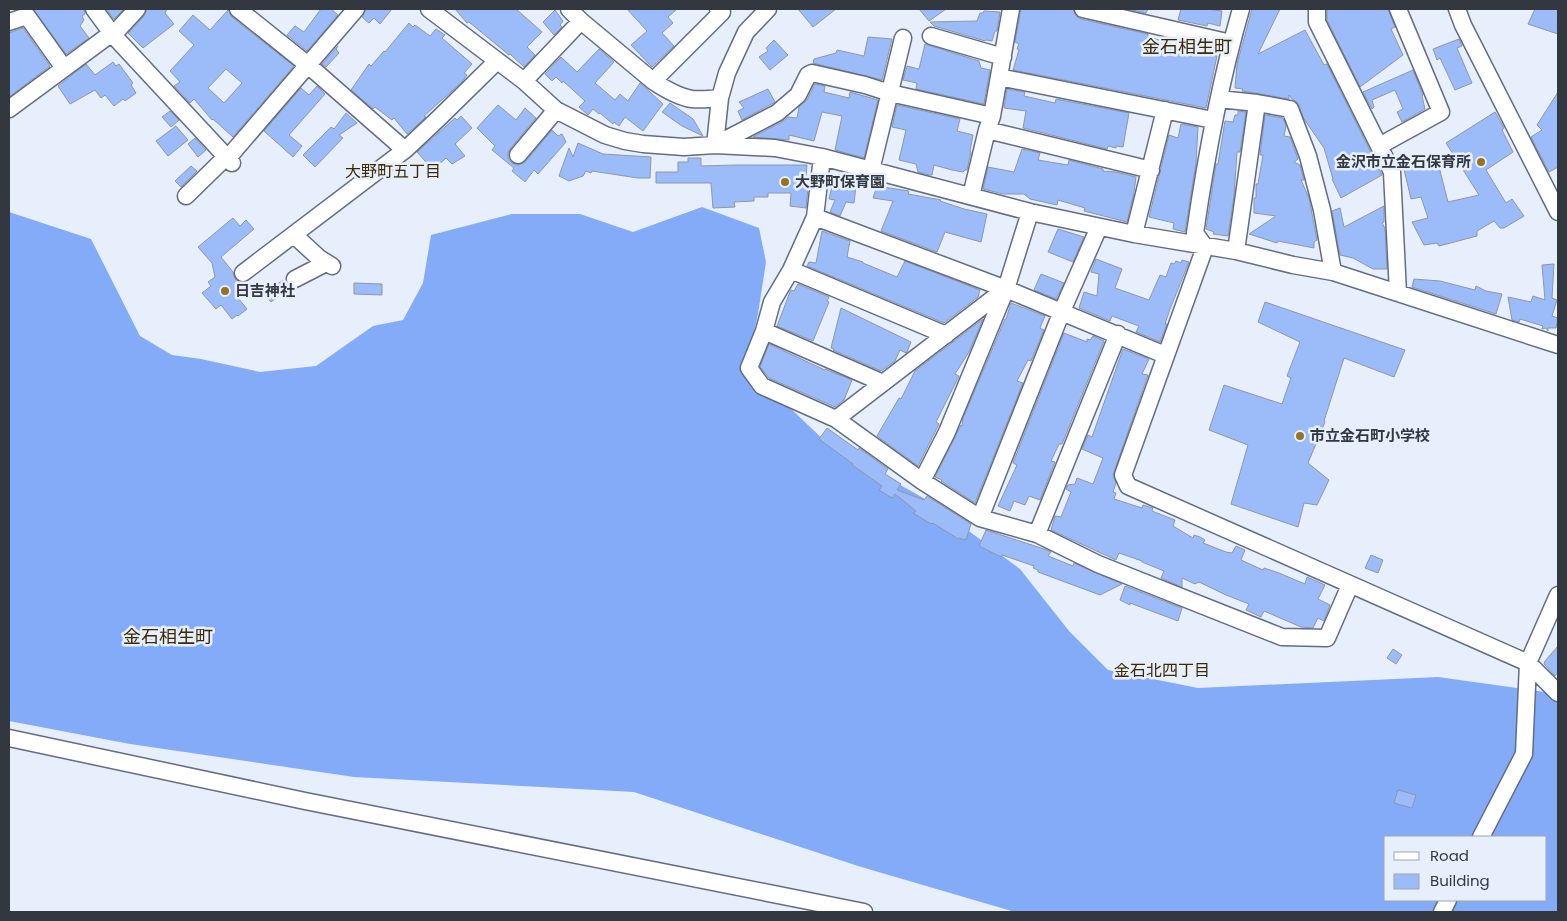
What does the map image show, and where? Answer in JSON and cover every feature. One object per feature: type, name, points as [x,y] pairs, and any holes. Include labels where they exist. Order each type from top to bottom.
[{"type":"street","points":[[94,9],[112,34],[228,159]]},
{"type":"street","points":[[9,109],[112,34],[137,9]]},
{"type":"street","points":[[238,9],[308,65],[405,150]]},
{"type":"street","points":[[186,196],[228,159],[356,9]]},
{"type":"street","points":[[429,9],[524,81],[556,110],[605,135],[625,141],[684,147],[714,145],[776,148],[822,157],[1030,212],[1134,234],[1236,251],[1293,265],[1333,272],[1558,345]]},
{"type":"street","points":[[569,9],[653,82],[692,99],[720,98]]},
{"type":"street","points":[[653,82],[722,12],[718,9]]},
{"type":"street","points":[[714,145],[720,98],[727,73],[746,32],[768,9]]},
{"type":"street","points":[[971,196],[990,123],[1011,9]]},
{"type":"street","points":[[1083,9],[1231,43]]},
{"type":"street","points":[[1205,247],[1195,233],[1213,120],[1241,9]]},
{"type":"street","points":[[1317,9],[1317,22],[1392,172],[1398,293]]},
{"type":"street","points":[[1380,146],[1441,112],[1398,9]]},
{"type":"street","points":[[1457,9],[1463,25],[1558,212]]},
{"type":"street","points":[[9,22],[27,16],[64,68]]},
{"type":"street","points":[[524,81],[581,21]]},
{"type":"street","points":[[932,36],[1003,57]]},
{"type":"street","points":[[872,170],[902,38]]},
{"type":"street","points":[[243,273],[294,232],[405,150],[497,61]]},
{"type":"street","points":[[714,145],[777,113],[798,95],[808,75],[812,73],[865,85],[1151,170]]},
{"type":"street","points":[[999,77],[1213,120]]},
{"type":"street","points":[[1218,99],[1258,103],[1290,109],[1308,156],[1322,210],[1333,272]]},
{"type":"street","points":[[1236,251],[1258,103]]},
{"type":"street","points":[[518,155],[556,110]]},
{"type":"street","points":[[1134,234],[1165,110]]},
{"type":"street","points":[[822,157],[815,216],[791,270],[772,302],[764,331],[749,368],[762,386],[836,419],[922,481],[980,518],[1037,534],[1098,564],[1282,637],[1327,638],[1350,585]]},
{"type":"street","points":[[922,481],[947,432],[1006,289],[1030,212]]},
{"type":"street","points":[[815,216],[1062,311],[1165,355]]},
{"type":"street","points":[[980,518],[1062,311],[1099,226]]},
{"type":"street","points":[[294,232],[329,264],[295,278]]},
{"type":"street","points":[[1205,247],[1123,475],[1128,486],[1528,663],[1558,693]]},
{"type":"street","points":[[791,270],[946,335]]},
{"type":"street","points":[[836,419],[1006,289]]},
{"type":"street","points":[[764,331],[883,383]]},
{"type":"street","points":[[1037,534],[1118,334]]},
{"type":"street","points":[[1482,836],[1524,754],[1528,663],[1557,605]]},
{"type":"street","points":[[9,738],[315,803],[864,912]]},
{"type":"shaded area","points":[[702,207],[759,228],[766,262],[758,314],[748,360],[766,385],[829,445],[927,500],[1020,569],[1069,631],[1108,670],[1198,688],[1438,677],[1545,692],[1558,697],[1558,912],[1015,912],[858,866],[634,792],[354,777],[130,744],[9,721],[9,212],[91,239],[140,336],[172,355],[201,359],[260,372],[316,366],[373,326],[403,320],[423,283],[431,235],[512,214],[580,214],[633,232]]},
{"type":"building","points":[[33,9],[84,9],[85,14],[82,16],[84,20],[80,26],[89,38],[66,54]]},
{"type":"building","points":[[106,9],[124,9],[114,19]]},
{"type":"building","points":[[147,9],[167,9],[165,13],[174,24],[143,48],[128,33],[144,16]]},
{"type":"building","points":[[321,9],[331,9],[338,15],[307,51],[287,35],[295,26],[304,32]]},
{"type":"building","points":[[366,9],[392,9],[380,24],[374,18],[369,23],[362,17]]},
{"type":"building","points":[[455,9],[516,9],[542,32],[527,47],[535,55],[524,67],[469,22],[467,23]]},
{"type":"building","points":[[627,9],[677,9],[668,17],[673,23],[662,33],[674,46],[652,67],[631,45],[647,31]]},
{"type":"building","points":[[798,9],[836,9],[813,27]]},
{"type":"building","points":[[919,9],[946,9],[929,21]]},
{"type":"building","points":[[1021,9],[1073,9],[1076,16],[1081,19],[1148,34],[1148,36],[1202,56],[1202,53],[1217,56],[1206,108],[1013,70],[1019,50],[1017,49],[1019,44],[1015,42]]},
{"type":"building","points":[[1127,9],[1148,9],[1146,13]]},
{"type":"building","points":[[1181,9],[1222,11],[1220,26],[1208,23],[1207,26],[1178,20]]},
{"type":"building","points":[[1252,9],[1280,9],[1258,54],[1305,30],[1324,65],[1327,64],[1382,175],[1341,198],[1332,179],[1324,148],[1304,119],[1297,102],[1289,95],[1289,99],[1242,91],[1243,89],[1235,88],[1237,64]]},
{"type":"building","points":[[1327,9],[1388,9],[1395,27],[1391,29],[1403,55],[1360,87],[1327,20]]},
{"type":"building","points":[[1535,9],[1558,9],[1558,34],[1528,24]]},
{"type":"building","points":[[228,10],[232,17],[294,66],[233,137],[212,120],[194,99],[190,103],[174,86],[180,82],[170,71],[194,45],[179,31],[193,15],[210,30]],"holes":[[[226,69],[242,83],[224,103],[208,88]]]},
{"type":"building","points":[[555,10],[563,21],[560,25],[562,27],[554,35],[543,22]]},
{"type":"building","points":[[984,11],[1000,12],[997,31],[995,31],[992,41],[985,41],[934,26],[930,22],[977,21],[980,13]]},
{"type":"building","points":[[409,23],[430,36],[436,29],[445,35],[442,38],[472,64],[464,73],[467,75],[462,82],[407,134],[394,118],[392,120],[375,107],[373,109],[351,90],[369,64],[371,66],[385,52]]},
{"type":"building","points":[[23,28],[50,66],[9,97],[9,33]]},
{"type":"building","points":[[868,37],[892,39],[882,80],[813,63],[814,59],[836,53],[837,50],[864,56]]},
{"type":"building","points":[[1459,39],[1462,46],[1457,48],[1472,83],[1455,90],[1440,58],[1437,60],[1433,49]]},
{"type":"building","points":[[774,40],[788,55],[770,70],[759,57],[768,51],[766,48]]},
{"type":"building","points":[[925,44],[979,61],[981,68],[990,70],[984,104],[916,89],[917,83],[903,80],[907,66],[919,69]]},
{"type":"building","points":[[338,46],[336,49],[339,53],[326,67],[322,64]]},
{"type":"building","points":[[599,49],[614,62],[595,83],[615,100],[620,94],[628,101],[640,83],[663,104],[643,131],[625,117],[619,126],[614,122],[613,124],[593,109],[588,115],[579,107],[585,101],[563,81],[562,83],[556,77],[552,81],[545,74],[561,57],[577,72]]},
{"type":"building","points":[[113,62],[116,66],[119,64],[133,83],[131,85],[136,93],[114,106],[105,95],[101,98],[95,90],[70,104],[58,86],[86,64],[95,75]]},
{"type":"building","points":[[1413,70],[1423,95],[1425,109],[1402,122],[1397,112],[1403,109],[1395,90],[1372,100],[1374,107],[1372,109],[1363,92]]},
{"type":"building","points":[[815,84],[825,86],[824,92],[849,98],[850,92],[878,100],[864,158],[835,150],[842,116],[822,112],[814,141],[789,135],[789,140],[753,137],[788,117],[797,118],[799,107],[807,100]]},
{"type":"building","points":[[317,86],[325,94],[289,135],[302,146],[293,157],[264,131],[301,88],[309,95]]},
{"type":"building","points":[[768,89],[775,102],[742,120],[738,111],[744,108],[739,102]]},
{"type":"building","points":[[1007,89],[1025,92],[1024,96],[1055,103],[1056,99],[1129,113],[1123,147],[1108,146],[1107,149],[1023,128],[1026,111],[1004,108]]},
{"type":"building","points":[[1558,92],[1558,167],[1549,172],[1531,137],[1542,130],[1537,125]]},
{"type":"building","points":[[670,103],[693,119],[703,136],[682,126],[662,112]]},
{"type":"building","points":[[498,105],[516,120],[525,108],[536,118],[510,149],[508,158],[512,163],[517,165],[525,162],[552,130],[558,136],[562,134],[566,142],[538,174],[534,170],[525,182],[512,171],[514,168],[492,150],[495,146],[477,128]]},
{"type":"building","points":[[897,105],[960,119],[957,131],[973,135],[967,170],[963,172],[934,165],[932,175],[929,175],[918,172],[916,164],[899,160],[906,130],[892,127]]},
{"type":"building","points":[[170,111],[179,120],[171,127],[162,117]]},
{"type":"building","points":[[1238,111],[1246,112],[1240,152],[1237,152],[1234,196],[1228,236],[1213,234],[1214,232],[1206,229],[1216,164],[1218,164],[1225,121],[1233,122],[1235,115],[1238,115]]},
{"type":"building","points":[[1495,112],[1504,128],[1502,130],[1513,152],[1486,170],[1506,203],[1512,199],[1524,216],[1504,228],[1500,228],[1494,221],[1477,231],[1477,236],[1439,246],[1437,243],[1424,245],[1412,222],[1428,218],[1421,197],[1411,199],[1403,165],[1407,160],[1418,163],[1437,159],[1448,202],[1479,195],[1446,143]]},
{"type":"building","points":[[346,113],[357,123],[339,135],[343,138],[315,167],[303,155],[331,127],[334,129]]},
{"type":"building","points":[[1265,115],[1283,118],[1286,126],[1284,136],[1290,137],[1298,159],[1294,162],[1300,165],[1304,180],[1301,180],[1309,198],[1317,240],[1314,242],[1314,248],[1278,241],[1277,243],[1249,234],[1276,216],[1254,213],[1256,184],[1258,184],[1263,155],[1260,155]]},
{"type":"building","points":[[461,116],[472,128],[455,144],[465,156],[452,164],[446,158],[433,170],[417,152],[455,118],[457,120]]},
{"type":"building","points":[[1181,124],[1198,127],[1196,163],[1185,232],[1173,229],[1174,223],[1149,217],[1169,135],[1178,138]]},
{"type":"building","points":[[176,126],[188,140],[168,156],[156,141]]},
{"type":"building","points":[[195,138],[206,150],[198,157],[188,144]]},
{"type":"building","points":[[578,143],[603,154],[651,157],[650,178],[586,171],[583,176],[569,181],[559,176],[569,148],[573,157]]},
{"type":"building","points":[[1022,149],[1040,153],[1038,160],[1068,165],[1069,160],[1103,169],[1103,171],[1136,177],[1127,222],[1084,211],[1085,208],[1058,200],[1057,205],[1030,199],[1024,194],[1003,194],[983,189],[988,167],[1014,172]]},
{"type":"building","points":[[688,158],[701,158],[701,166],[807,165],[805,188],[808,188],[806,208],[790,206],[791,193],[768,193],[768,197],[754,197],[754,201],[734,202],[735,207],[713,208],[711,183],[656,183],[656,172],[678,172],[678,162],[688,162]]},
{"type":"building","points":[[191,166],[197,171],[181,187],[175,181]]},
{"type":"building","points":[[833,182],[856,186],[854,203],[846,202],[840,216],[830,212],[835,200],[829,199]]},
{"type":"building","points":[[877,186],[909,191],[908,194],[941,200],[964,209],[987,214],[981,242],[945,232],[937,252],[881,231],[893,201],[873,198]]},
{"type":"building","points":[[1384,206],[1384,222],[1382,223],[1385,228],[1387,269],[1373,269],[1353,258],[1340,255],[1332,211],[1340,208],[1344,227]]},
{"type":"building","points":[[233,218],[240,226],[246,220],[254,229],[221,257],[233,272],[235,279],[240,282],[246,282],[250,288],[238,298],[247,309],[232,319],[221,305],[216,309],[202,293],[211,286],[208,282],[215,277],[212,263],[198,247]]},
{"type":"building","points":[[1058,229],[1084,237],[1073,262],[1048,252]]},
{"type":"building","points":[[822,231],[850,241],[847,257],[897,277],[905,261],[980,290],[978,297],[944,323],[807,266],[809,262],[816,263]]},
{"type":"building","points":[[1096,259],[1122,269],[1115,288],[1149,300],[1160,275],[1166,277],[1171,263],[1174,264],[1176,261],[1181,263],[1182,260],[1189,262],[1170,309],[1160,342],[1136,332],[1139,326],[1112,316],[1110,321],[1079,308],[1084,292],[1097,296],[1099,274],[1091,272]]},
{"type":"building","points":[[1554,264],[1552,298],[1557,300],[1552,316],[1558,318],[1556,328],[1548,328],[1548,331],[1546,328],[1542,329],[1543,326],[1520,319],[1519,322],[1512,320],[1508,297],[1531,302],[1533,296],[1545,300],[1542,265]]},
{"type":"building","points":[[1041,274],[1064,283],[1056,299],[1034,290]]},
{"type":"building","points":[[1414,279],[1440,281],[1475,290],[1476,286],[1486,291],[1502,294],[1496,314],[1412,287]]},
{"type":"building","points":[[283,280],[289,288],[271,302],[264,294]]},
{"type":"building","points":[[354,283],[382,284],[382,295],[354,294]]},
{"type":"building","points":[[798,284],[829,297],[827,301],[829,302],[813,341],[777,326],[791,290],[794,291]]},
{"type":"building","points":[[1265,302],[1405,350],[1394,377],[1344,358],[1325,422],[1308,463],[1329,480],[1317,505],[1304,503],[1298,527],[1231,504],[1248,445],[1209,430],[1224,385],[1282,404],[1291,378],[1287,376],[1300,342],[1258,322]]},
{"type":"building","points":[[1011,303],[1045,316],[1040,328],[1044,330],[1031,361],[1028,360],[1017,381],[1023,383],[975,503],[935,477],[962,426],[963,418],[1006,319]]},
{"type":"building","points":[[841,308],[911,342],[907,352],[900,350],[895,361],[881,371],[833,350],[831,348]]},
{"type":"building","points":[[983,319],[969,352],[955,374],[959,376],[936,422],[939,424],[918,466],[877,436],[899,398],[901,399],[915,371]]},
{"type":"building","points":[[1064,333],[1087,342],[1087,339],[1090,340],[1093,336],[1104,341],[1062,444],[1059,444],[1051,461],[1055,462],[1040,500],[1029,496],[1025,505],[1014,501],[1010,511],[998,506],[1017,465],[1013,463]]},
{"type":"building","points":[[769,344],[825,370],[852,380],[844,400],[835,407],[769,378],[760,367]]},
{"type":"building","points":[[1123,349],[1149,359],[1142,374],[1148,375],[1114,472],[1116,483],[1113,492],[1116,493],[1114,499],[1142,508],[1143,505],[1153,508],[1152,511],[1175,520],[1173,526],[1193,538],[1194,535],[1200,537],[1205,540],[1203,543],[1226,552],[1232,553],[1236,546],[1245,550],[1241,560],[1263,570],[1264,568],[1279,573],[1305,584],[1307,577],[1325,585],[1318,599],[1330,605],[1324,621],[1318,618],[1313,628],[1301,627],[1264,611],[1261,617],[1246,610],[1249,604],[1199,582],[1195,584],[1182,578],[1182,587],[1161,578],[1164,571],[1142,561],[1119,553],[1116,560],[1051,530],[1055,516],[1061,517],[1071,492],[1066,489],[1068,485],[1075,484],[1077,478],[1093,484],[1103,458],[1082,449],[1088,435],[1092,437]]},
{"type":"building","points":[[827,428],[888,469],[885,474],[901,484],[897,490],[924,500],[927,496],[971,524],[966,540],[958,539],[913,513],[916,511],[895,494],[892,498],[879,490],[882,486],[819,439]]},
{"type":"building","points":[[986,530],[1047,550],[1051,552],[1048,556],[1073,566],[1074,563],[1122,584],[1100,595],[1038,572],[1038,570],[1033,568],[1034,566],[1002,555],[1001,557],[979,546]]},
{"type":"building","points":[[1371,555],[1383,560],[1378,573],[1365,568]]},
{"type":"building","points":[[1125,586],[1182,608],[1178,621],[1120,600]]},
{"type":"building","points":[[1558,646],[1558,672],[1555,676],[1544,664]]},
{"type":"building","points":[[1393,649],[1402,655],[1396,664],[1387,658]]},
{"type":"building","points":[[1398,790],[1416,795],[1412,808],[1394,803]]},
{"type":"place","name":"金沢市立金石保育所","points":[[1481,162]]},
{"type":"place","name":"大野町保育園","points":[[785,182]]},
{"type":"place","name":"日吉神社","points":[[225,291]]},
{"type":"place","name":"市立金石町小学校","points":[[1300,436]]},
{"type":"district","name":"金石相生町","points":[[1187,47]]},
{"type":"district","name":"大野町五丁目","points":[[393,171]]},
{"type":"district","name":"金石相生町","points":[[168,637]]},
{"type":"district","name":"金石北四丁目","points":[[1162,670]]}]
